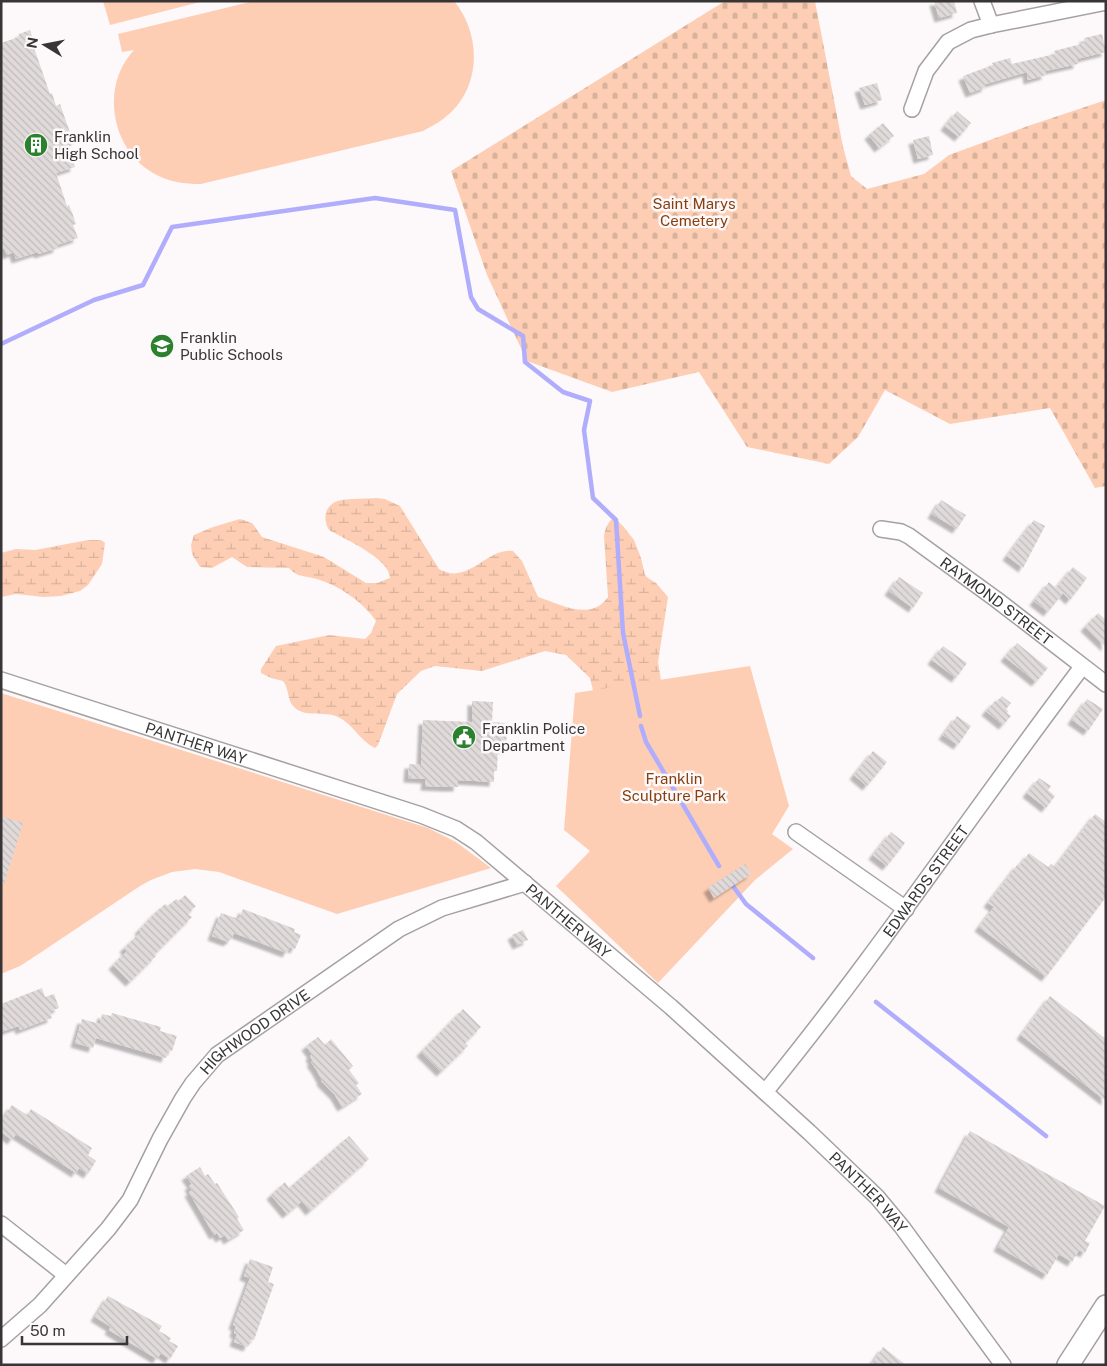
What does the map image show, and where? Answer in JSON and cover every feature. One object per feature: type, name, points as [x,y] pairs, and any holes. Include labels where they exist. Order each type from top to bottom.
[{"type":"main road","points":[[1068,1365],[1106,1306]]},
{"type":"street","points":[[982,1],[991,25]]},
{"type":"street","points":[[912,109],[926,71],[948,42],[971,30],[1106,2]]},
{"type":"street","name":"RAYMOND STREET","points":[[881,529],[901,532],[909,536],[997,600],[1106,684]]},
{"type":"street","name":"EDWARDS STREET","points":[[765,1092],[906,909],[1043,718],[1082,667]]},
{"type":"street","name":"PANTHER WAY","points":[[1,680],[439,822],[456,829],[476,842],[671,1007],[825,1146],[890,1212],[1003,1365]]},
{"type":"street","points":[[796,832],[906,909]]},
{"type":"street","name":"HIGHWOOD DRIVE","points":[[1,1339],[40,1305],[108,1229],[130,1200],[182,1098],[217,1055],[400,930],[442,908],[525,882]]},
{"type":"street","points":[[1,1224],[66,1275]]},
{"type":"green space","points":[[103,1],[204,1],[110,25]]},
{"type":"green space","points":[[254,1],[454,1],[470,30],[474,63],[471,79],[465,94],[456,108],[443,119],[423,131],[201,184],[177,182],[153,173],[139,162],[128,149],[120,133],[115,116],[114,98],[117,81],[123,65],[134,50],[122,52],[118,34]]},
{"type":"green space","name":"Saint Marys Cemetery","points":[[725,1],[815,1],[843,147],[851,176],[867,189],[924,174],[949,155],[1106,100],[1106,486],[1095,488],[1050,408],[950,424],[885,390],[858,437],[829,464],[747,447],[699,372],[612,392],[527,361],[487,275],[451,171]]},
{"type":"green space","points":[[349,499],[385,499],[400,506],[439,569],[450,573],[459,573],[494,555],[513,551],[522,561],[538,597],[565,607],[584,610],[593,609],[608,597],[604,536],[607,526],[614,518],[634,540],[645,575],[656,583],[668,597],[658,662],[664,699],[598,711],[590,678],[566,655],[545,651],[482,671],[435,666],[421,671],[397,694],[378,745],[375,748],[338,717],[298,710],[291,703],[283,681],[261,673],[261,669],[276,646],[329,635],[365,639],[371,633],[376,621],[359,602],[344,591],[320,580],[299,575],[289,568],[247,567],[232,557],[212,568],[200,567],[192,554],[191,545],[194,535],[240,519],[252,523],[262,537],[324,557],[366,583],[377,583],[390,578],[383,564],[366,550],[329,530],[325,518],[327,511],[335,502]]},
{"type":"green space","points":[[88,540],[101,540],[105,543],[102,564],[88,585],[80,591],[61,596],[44,597],[16,594],[1,597],[1,553],[16,549],[35,550]]},
{"type":"green space","name":"Franklin Sculpture Park","points":[[750,666],[789,806],[772,834],[793,849],[755,880],[658,983],[556,886],[590,851],[564,830],[575,693]]},
{"type":"green space","points":[[1,693],[428,828],[456,842],[491,868],[337,914],[219,872],[195,869],[172,872],[140,886],[20,966],[1,974]]},
{"type":"building","points":[[934,1],[954,1],[957,13],[939,18]]},
{"type":"building","name":"Franklin High School","points":[[30,30],[34,42],[32,42],[50,94],[52,93],[56,106],[60,104],[74,144],[68,147],[75,167],[56,173],[67,206],[69,205],[73,215],[76,224],[73,225],[78,238],[57,245],[58,248],[16,259],[14,252],[7,255],[4,248],[1,249],[1,43],[19,37],[19,34]]},
{"type":"building","points":[[1102,34],[1106,52],[1077,59],[1078,64],[1045,71],[1046,75],[1028,80],[1027,72],[986,84],[986,87],[970,93],[963,76],[993,65],[992,63],[1010,58],[1012,64],[1055,54],[1054,51],[1085,43],[1084,38]]},
{"type":"building","points":[[877,83],[882,100],[865,105],[859,88]]},
{"type":"building","points":[[957,111],[971,123],[959,137],[945,126]]},
{"type":"building","points":[[883,123],[894,136],[879,148],[869,135]]},
{"type":"building","points":[[929,136],[933,155],[918,159],[913,140]]},
{"type":"building","points":[[941,500],[966,515],[957,529],[932,514]]},
{"type":"building","points":[[1034,520],[1045,526],[1023,568],[1007,556]]},
{"type":"building","points":[[1073,567],[1087,578],[1070,600],[1063,593],[1048,612],[1034,601],[1049,582],[1056,588]]},
{"type":"building","points":[[899,577],[923,593],[913,608],[889,591]]},
{"type":"building","points":[[1098,613],[1106,620],[1106,647],[1085,627]]},
{"type":"building","points":[[1017,643],[1048,668],[1036,682],[1005,657]]},
{"type":"building","points":[[943,646],[967,663],[956,678],[932,660]]},
{"type":"building","points":[[1002,696],[1011,703],[1006,709],[1007,713],[1011,716],[1003,725],[986,711]]},
{"type":"building","points":[[1087,699],[1103,709],[1088,731],[1072,720]]},
{"type":"building","name":"Franklin Police Department","points":[[472,701],[493,702],[492,722],[504,723],[507,727],[506,749],[498,748],[497,771],[494,771],[494,782],[458,780],[458,787],[446,787],[425,786],[426,779],[408,778],[409,764],[421,765],[423,720],[472,722]]},
{"type":"building","points":[[957,716],[971,726],[958,745],[943,735]]},
{"type":"building","points":[[873,751],[887,762],[867,786],[854,775]]},
{"type":"building","points":[[1039,778],[1051,786],[1048,790],[1055,796],[1046,808],[1027,793]]},
{"type":"building","points":[[1095,814],[1106,822],[1106,897],[1046,977],[979,927],[994,907],[988,903],[1018,864],[1020,865],[1029,853],[1048,867],[1051,864],[1055,867]]},
{"type":"building","points":[[1,816],[23,823],[4,884],[1,884]]},
{"type":"building","points":[[891,832],[905,843],[887,866],[873,855]]},
{"type":"building","points":[[745,864],[751,874],[714,898],[708,888]]},
{"type":"building","points":[[185,895],[196,906],[188,914],[192,917],[130,982],[113,965],[127,951],[124,948],[141,932],[139,930],[154,914],[165,904],[168,906],[176,899],[179,901]]},
{"type":"building","points":[[243,909],[295,929],[294,932],[301,935],[295,949],[290,947],[287,953],[234,933],[228,942],[212,936],[221,913],[239,919]]},
{"type":"building","points":[[523,930],[528,940],[517,945],[512,935]]},
{"type":"building","points":[[42,988],[45,997],[54,994],[59,1008],[50,1011],[52,1018],[20,1030],[19,1026],[1,1032],[1,1004]]},
{"type":"building","points":[[1050,996],[1106,1039],[1106,1101],[1021,1035]]},
{"type":"building","points":[[463,1009],[481,1027],[465,1043],[468,1046],[441,1072],[421,1052]]},
{"type":"building","points":[[112,1013],[161,1027],[160,1031],[177,1036],[172,1051],[168,1050],[166,1058],[96,1038],[93,1048],[75,1043],[82,1019],[100,1024],[102,1014],[111,1016]]},
{"type":"building","points":[[318,1037],[325,1045],[331,1039],[353,1066],[349,1070],[359,1083],[356,1085],[362,1094],[342,1107],[335,1095],[321,1081],[311,1062],[313,1061],[310,1056],[312,1054],[306,1046]]},
{"type":"building","points":[[12,1105],[27,1115],[31,1109],[92,1148],[88,1155],[96,1161],[88,1174],[79,1168],[76,1173],[16,1134],[12,1140],[1,1132],[1,1121]]},
{"type":"building","points":[[970,1131],[1105,1206],[1085,1241],[1090,1243],[1085,1253],[1079,1250],[1072,1262],[1059,1254],[1047,1275],[998,1247],[1009,1227],[939,1188]]},
{"type":"building","points":[[349,1136],[369,1159],[310,1211],[302,1201],[287,1214],[271,1195],[285,1182],[289,1188]]},
{"type":"building","points":[[200,1167],[205,1176],[208,1174],[215,1184],[217,1183],[239,1217],[237,1219],[244,1230],[228,1240],[225,1235],[220,1238],[217,1233],[214,1235],[189,1192],[192,1191],[189,1186],[192,1184],[186,1176]]},
{"type":"building","points":[[250,1259],[273,1267],[268,1282],[274,1284],[254,1340],[251,1339],[248,1347],[234,1342],[237,1334],[234,1333],[236,1326],[233,1325],[250,1278],[244,1276]]},
{"type":"building","points":[[108,1296],[162,1326],[159,1331],[171,1338],[169,1341],[178,1346],[170,1359],[161,1353],[157,1359],[109,1330],[111,1327],[95,1317]]},
{"type":"building","points":[[883,1347],[906,1365],[871,1365]]},
{"type":"waterway","points":[[1,344],[94,300],[143,285],[172,227],[375,198],[455,210],[471,297],[478,309],[523,336],[525,362],[563,392],[590,401],[584,430],[593,498],[616,520],[623,633],[640,716]]},
{"type":"waterway","points":[[641,726],[646,742],[719,866]]},
{"type":"waterway","points":[[733,886],[746,904],[813,958]]},
{"type":"waterway","points":[[876,1002],[1046,1136]]},
{"type":"place","name":"Franklin High School","points":[[36,145]]},
{"type":"place","name":"Franklin Public Schools","points":[[162,346]]},
{"type":"place","name":"Franklin Police Department","points":[[464,737]]}]
